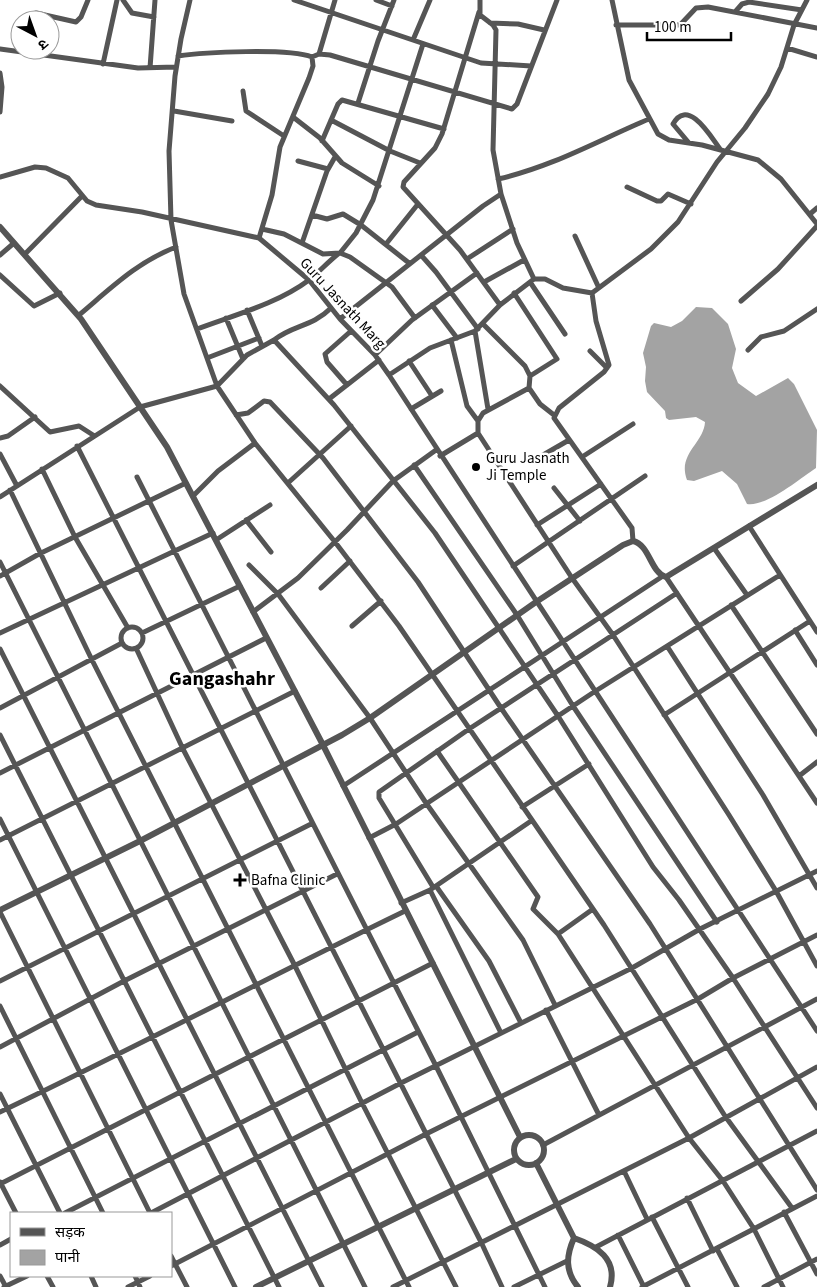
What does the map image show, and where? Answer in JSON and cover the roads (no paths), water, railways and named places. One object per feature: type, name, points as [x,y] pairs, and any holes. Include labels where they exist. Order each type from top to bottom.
[{"type":"street","points":[[60,19],[76,22],[88,0]]},
{"type":"street","points":[[103,64],[117,0]]},
{"type":"street","points":[[123,0],[132,13],[154,17]]},
{"type":"street","points":[[150,68],[155,0]]},
{"type":"street","points":[[190,0],[176,67],[169,160],[171,220],[184,294],[217,386],[255,444],[288,482],[381,602],[593,909],[694,1064],[725,1116],[792,1208]]},
{"type":"street","points":[[294,0],[481,63],[531,66]]},
{"type":"street","points":[[319,54],[335,0]]},
{"type":"street","points":[[358,103],[393,3],[376,0]]},
{"type":"street","points":[[413,40],[430,0]]},
{"type":"street","points":[[480,0],[479,12],[444,129],[435,148],[420,163],[404,182],[403,186],[467,259],[500,305]]},
{"type":"street","points":[[178,56],[241,52],[300,54],[312,57],[319,54],[330,55],[509,109],[514,108],[557,0]]},
{"type":"street","points":[[612,0],[628,80],[649,119],[663,137],[754,158],[768,166],[810,214],[817,225],[778,270],[741,301]]},
{"type":"street","points":[[592,292],[651,249],[672,228],[691,204],[723,150],[745,128],[764,100],[775,80],[794,25],[807,0]]},
{"type":"street","points":[[735,12],[742,4],[749,2],[802,10]]},
{"type":"street","points":[[616,25],[680,25],[687,20],[693,11],[703,7],[817,28]]},
{"type":"street","points":[[479,12],[481,18],[490,23],[496,30],[495,104],[492,140],[501,194],[532,280],[565,334]]},
{"type":"street","points":[[490,23],[518,24],[544,30]]},
{"type":"street","points":[[197,328],[282,296],[309,280],[339,254],[361,225],[378,186],[423,44]]},
{"type":"street","points":[[787,48],[817,57]]},
{"type":"street","points":[[60,57],[103,64],[150,68],[176,67]]},
{"type":"street","points":[[258,238],[262,229],[284,136],[309,78],[313,66],[312,57]]},
{"type":"street","points":[[0,73],[2,87],[0,112]]},
{"type":"street","points":[[243,91],[246,111],[284,136]]},
{"type":"street","points":[[322,141],[340,101],[346,100],[444,129]]},
{"type":"street","points":[[174,111],[232,121]]},
{"type":"street","points":[[689,143],[673,124],[677,119],[687,115],[698,120],[723,150]]},
{"type":"street","points":[[293,117],[322,141],[335,157],[350,169],[378,186]]},
{"type":"street","points":[[498,179],[516,175],[577,153],[605,137],[649,119]]},
{"type":"street","points":[[331,120],[390,151],[420,163]]},
{"type":"street","points":[[302,243],[328,169],[335,157]]},
{"type":"street","points":[[298,161],[328,169]]},
{"type":"street","name":"Guru Jasnath Marg","points":[[0,178],[35,167],[46,168],[68,178],[82,196],[96,205],[142,212],[258,238],[309,280],[351,331],[379,360],[817,1031]]},
{"type":"street","points":[[627,187],[657,201],[661,201],[668,194],[691,204]]},
{"type":"street","points":[[340,318],[446,234],[501,194]]},
{"type":"street","points":[[25,254],[82,196]]},
{"type":"street","points":[[386,244],[418,204]]},
{"type":"street","points":[[810,214],[817,208]]},
{"type":"street","points":[[312,215],[327,219],[343,214],[361,225],[409,263]]},
{"type":"street","points":[[0,227],[60,292],[79,316],[167,447],[323,745],[520,1137]]},
{"type":"street","points":[[262,229],[284,234],[328,255],[339,254],[350,257],[386,282],[398,294],[415,318]]},
{"type":"street","points":[[467,259],[513,229]]},
{"type":"street","points":[[575,236],[598,286]]},
{"type":"street","points":[[0,255],[14,243]]},
{"type":"street","points":[[79,316],[136,267],[154,256],[176,248]]},
{"type":"street","points":[[420,255],[425,257],[476,330],[488,409]]},
{"type":"street","points":[[484,282],[524,260]]},
{"type":"street","points":[[375,355],[415,318],[477,273]]},
{"type":"street","points":[[0,275],[34,306],[60,292]]},
{"type":"street","points":[[389,375],[409,360],[430,348],[476,330],[500,305],[532,280],[545,279],[563,288],[592,292]]},
{"type":"street","points":[[592,292],[596,321],[609,362],[607,368],[559,408],[554,415],[555,422],[632,528],[633,541]]},
{"type":"street","points":[[514,293],[557,359],[530,376]]},
{"type":"street","points":[[432,305],[454,339],[467,406],[478,421],[478,433],[572,578],[613,634],[776,891],[802,942],[817,966]]},
{"type":"street","points":[[0,496],[93,435],[140,407],[217,386],[243,359],[262,346],[286,332],[314,322],[331,308]]},
{"type":"street","points":[[748,350],[761,337],[784,331],[817,309]]},
{"type":"street","points":[[247,310],[262,346]]},
{"type":"street","points":[[226,318],[243,359]]},
{"type":"street","points":[[483,324],[525,366],[530,376],[529,388],[540,404],[554,415]]},
{"type":"street","points":[[347,385],[327,362],[325,354],[351,331]]},
{"type":"street","points":[[207,358],[259,338]]},
{"type":"street","points":[[274,340],[329,399],[435,533],[523,667],[558,716],[653,866],[700,929],[817,1108]]},
{"type":"street","points":[[590,351],[607,368]]},
{"type":"street","points":[[329,399],[379,360]]},
{"type":"street","points":[[409,360],[432,396]]},
{"type":"street","points":[[0,386],[50,432],[79,426],[93,435]]},
{"type":"street","points":[[478,421],[488,409],[529,388]]},
{"type":"street","points":[[411,409],[440,391]]},
{"type":"street","points":[[236,415],[248,413],[264,401],[270,402],[320,454],[418,582],[501,708],[645,916],[817,1190]]},
{"type":"street","points":[[0,438],[35,417]]},
{"type":"street","points":[[582,457],[633,424]]},
{"type":"street","points":[[288,482],[351,426]]},
{"type":"street","points":[[440,456],[478,433]]},
{"type":"street","points":[[531,462],[569,440]]},
{"type":"street","points":[[193,496],[218,471],[255,444]]},
{"type":"street","points":[[77,446],[116,518],[220,730],[332,946],[502,1287]]},
{"type":"street","points":[[253,612],[278,594],[335,542],[393,481],[414,464],[436,450]]},
{"type":"street","points":[[0,454],[17,486]]},
{"type":"street","points":[[414,464],[517,615],[553,674],[717,922]]},
{"type":"street","points":[[42,469],[75,537],[128,628]]},
{"type":"street","points":[[513,566],[645,476]]},
{"type":"street","points":[[137,477],[230,656],[311,824],[436,1066],[545,1287]]},
{"type":"street","points":[[0,576],[40,554],[186,483]]},
{"type":"street","points":[[537,525],[601,484]]},
{"type":"street","points":[[343,786],[665,576],[817,485]]},
{"type":"street","points":[[554,488],[580,522]]},
{"type":"street","points":[[10,490],[63,603],[409,1287]]},
{"type":"street","points":[[216,540],[270,505]]},
{"type":"street","points":[[246,520],[271,552]]},
{"type":"street","points":[[749,526],[817,632]]},
{"type":"street","points":[[0,633],[213,533]]},
{"type":"street","points":[[150,1212],[0,911],[213,804],[370,718],[536,602],[623,545],[633,541],[642,545],[677,593],[817,803]]},
{"type":"street","points":[[714,548],[747,595]]},
{"type":"street","points":[[321,588],[350,561]]},
{"type":"street","points":[[0,562],[365,1287]]},
{"type":"street","points":[[249,564],[278,594],[370,718],[468,864],[523,940],[555,1005]]},
{"type":"street","points":[[369,838],[396,824],[594,692],[780,575]]},
{"type":"street","points":[[142,633],[167,623],[240,586]]},
{"type":"street","points":[[501,1033],[433,888],[378,794],[405,772],[677,593]]},
{"type":"street","points":[[352,626],[381,602]]},
{"type":"street","points":[[731,605],[817,734]]},
{"type":"street","points":[[664,716],[698,695],[762,650],[810,621]]},
{"type":"street","points":[[128,628],[136,628],[142,633],[143,640],[136,648],[128,649],[122,643],[122,634],[128,628]]},
{"type":"street","points":[[795,630],[817,666]]},
{"type":"street","points":[[0,773],[266,638]]},
{"type":"street","points":[[0,708],[122,643]]},
{"type":"street","points":[[667,646],[763,795],[817,888]]},
{"type":"street","points":[[136,648],[183,749],[213,804],[456,1287]]},
{"type":"street","points":[[0,649],[24,695],[48,749],[134,913],[186,1020],[258,1159],[281,1210],[322,1287]]},
{"type":"street","points":[[0,840],[295,691]]},
{"type":"street","points":[[0,735],[72,874],[179,1092],[279,1287]]},
{"type":"street","points":[[437,751],[538,897],[533,909],[558,934],[594,987],[689,1138],[723,1181],[754,1229],[783,1287]]},
{"type":"street","points":[[799,776],[817,762]]},
{"type":"street","points":[[522,807],[589,764]]},
{"type":"street","points":[[0,819],[235,1287]]},
{"type":"street","points":[[401,903],[433,888],[531,821]]},
{"type":"street","points":[[0,981],[311,824]]},
{"type":"street","points":[[152,1212],[258,1159],[401,1083],[632,968],[700,929],[817,870]]},
{"type":"street","points":[[0,1047],[124,980],[337,874]]},
{"type":"street","points":[[433,888],[489,960],[521,1023]]},
{"type":"street","points":[[558,934],[593,909]]},
{"type":"street","points":[[0,1112],[118,1056],[294,964],[405,911]]},
{"type":"street","points":[[187,1287],[173,1265],[426,1134],[698,999],[733,978],[817,935]]},
{"type":"street","points":[[15,1212],[0,1183],[433,962]]},
{"type":"street","points":[[543,1145],[817,999]]},
{"type":"street","points":[[0,1006],[102,1212]]},
{"type":"street","points":[[546,1010],[598,1115]]},
{"type":"street","points":[[67,1212],[274,1104],[418,1032]]},
{"type":"street","points":[[393,1287],[689,1138],[725,1116],[817,1067]]},
{"type":"street","points":[[0,1094],[60,1212]]},
{"type":"street","points":[[596,1247],[817,1131]]},
{"type":"street","points":[[534,1136],[543,1145],[543,1155],[536,1163],[528,1165],[516,1159],[513,1150],[520,1137],[534,1136]]},
{"type":"street","points":[[256,1287],[516,1159]]},
{"type":"street","points":[[536,1163],[574,1238],[603,1252],[611,1268],[610,1287]]},
{"type":"street","points":[[624,1171],[688,1287]]},
{"type":"street","points":[[618,1235],[643,1287],[817,1196]]},
{"type":"street","points":[[687,1198],[736,1287]]},
{"type":"street","points":[[784,1212],[817,1274]]},
{"type":"street","points":[[574,1238],[567,1261],[568,1271],[578,1287]]},
{"type":"street","points":[[764,1287],[817,1259]]},
{"type":"street","points":[[514,1287],[567,1261]]},
{"type":"street","points":[[0,1276],[5,1287],[25,1277]]},
{"type":"street","points":[[128,1287],[139,1284]]},
{"type":"water","points":[[696,307],[712,308],[728,324],[736,349],[732,368],[738,383],[756,396],[788,378],[794,384],[817,430],[816,468],[773,497],[755,504],[747,504],[737,484],[722,471],[694,481],[687,480],[685,463],[704,429],[705,422],[696,417],[669,420],[666,418],[665,411],[647,392],[645,381],[646,367],[643,353],[651,326],[654,323],[671,327],[682,321]]},
{"type":"place","name":"Guru Jasnath Ji Temple","points":[[476,467]]},
{"type":"place","name":"Bafna Clinic","points":[[240,880]]},
{"type":"district","name":"Gangashahr","points":[[222,678]]}]
